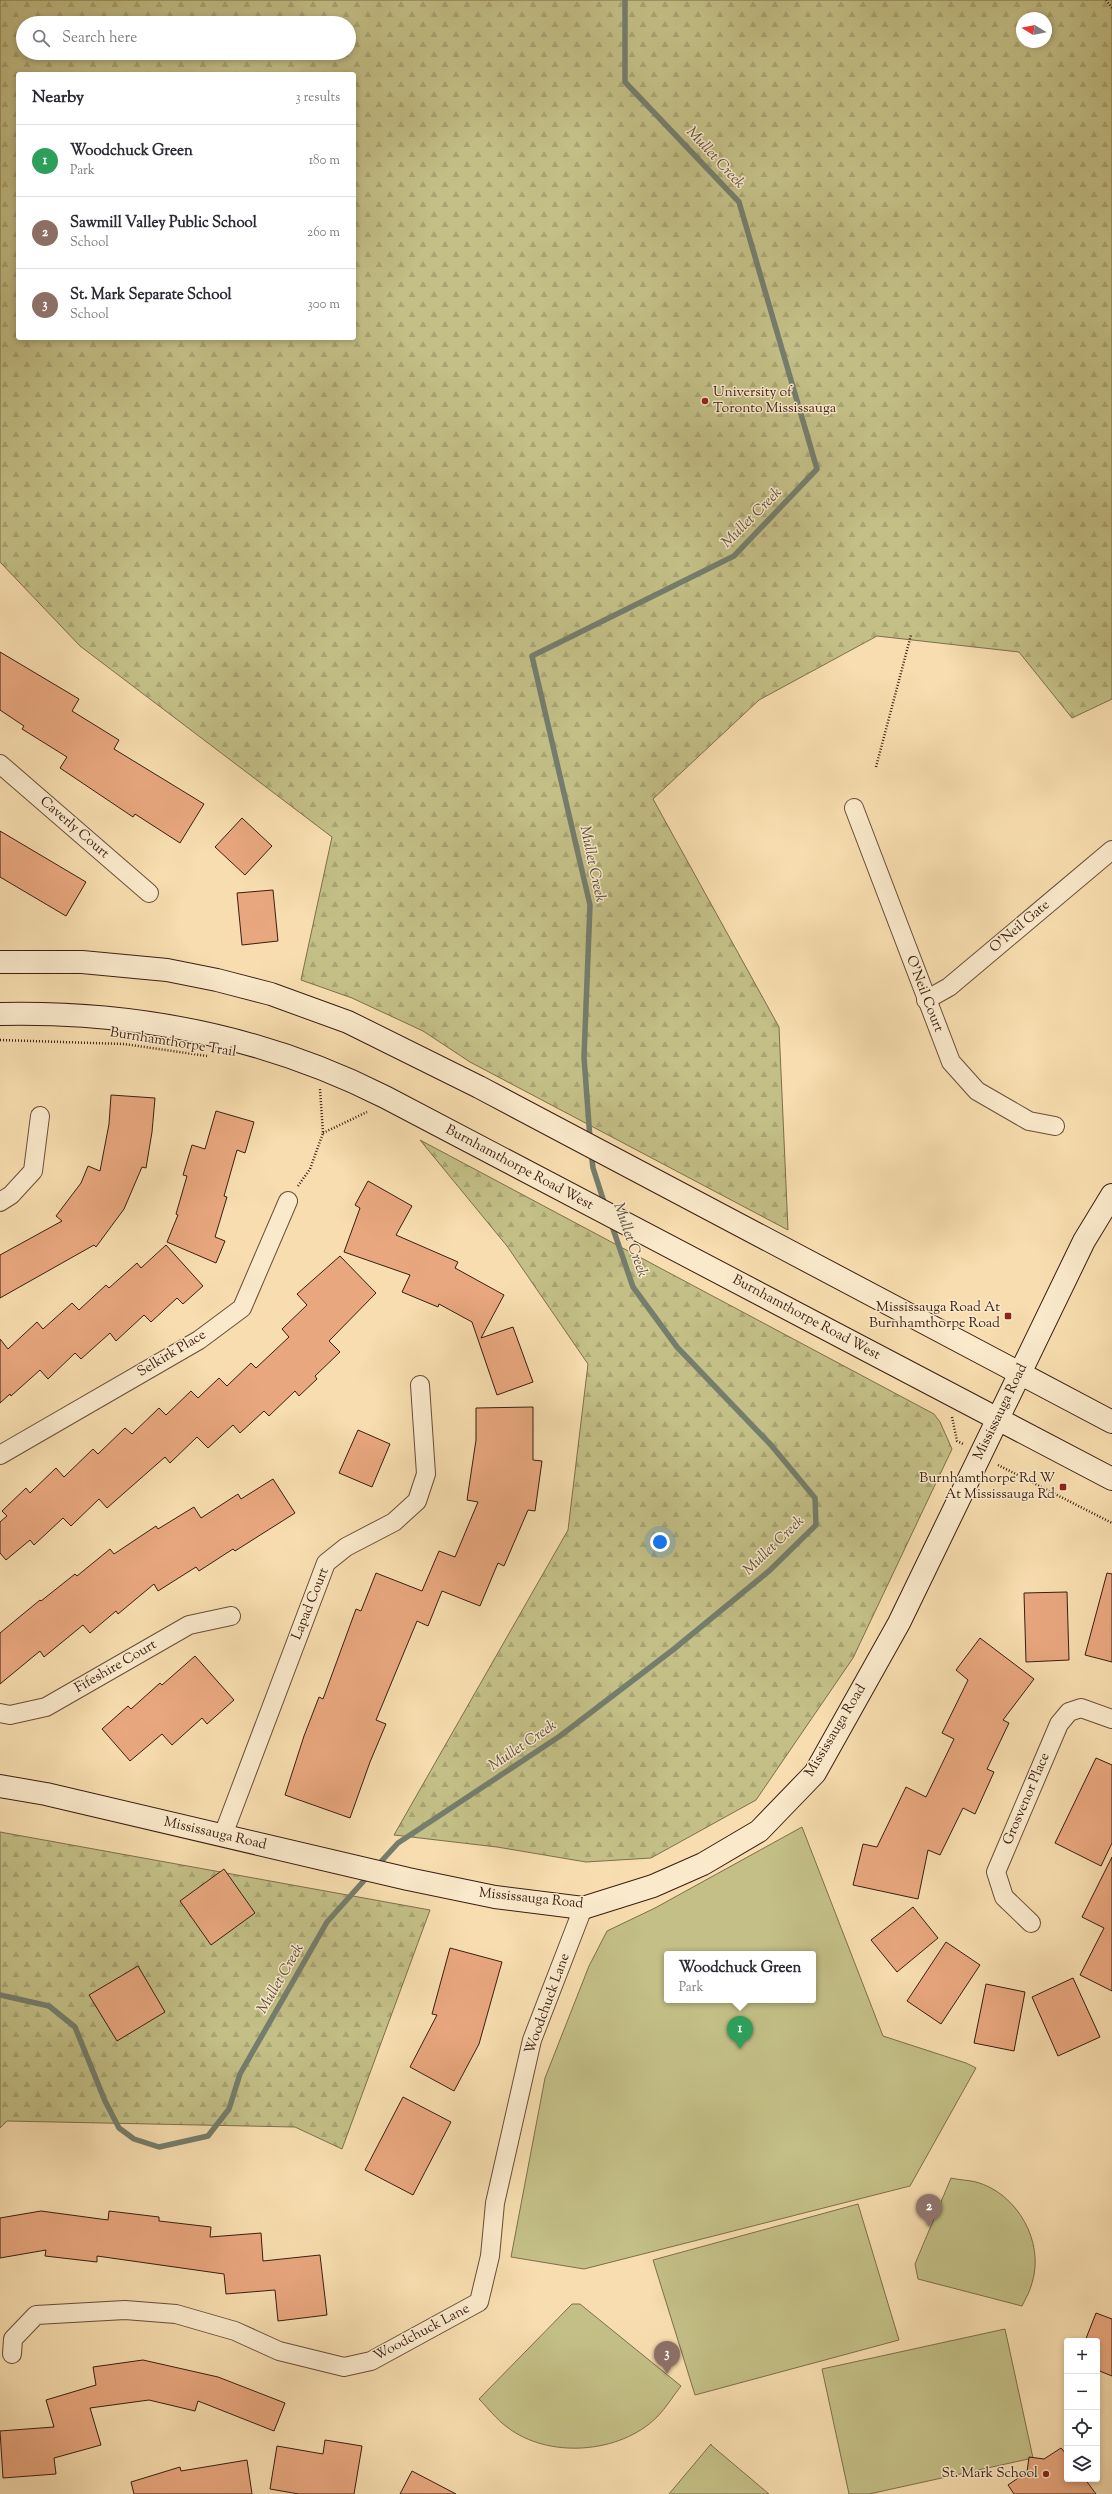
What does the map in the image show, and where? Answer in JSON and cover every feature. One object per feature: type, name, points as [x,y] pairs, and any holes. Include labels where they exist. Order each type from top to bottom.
[{"type":"main road","points":[[0,962],[116,965],[167,970],[238,985],[271,994],[348,1022],[479,1087],[1112,1422]]},
{"type":"main road","name":"Burnhamthorpe Road West","points":[[0,1014],[75,1015],[122,1018],[172,1025],[243,1041],[320,1067],[365,1087],[1112,1479]]},
{"type":"main road","name":"Mississauga Road","points":[[0,1786],[46,1794],[408,1879],[494,1897],[583,1908],[653,1886],[703,1864],[759,1831],[815,1773],[899,1623],[1084,1242],[1112,1195]]},
{"type":"street","name":"Caverly Court","points":[[0,764],[149,893]]},
{"type":"street","name":"O'Neil Court","points":[[854,808],[926,1000],[951,1062],[977,1091],[1029,1122],[1055,1126]]},
{"type":"street","name":"O'Neil Gate","points":[[926,1000],[949,987],[1112,850]]},
{"type":"street","points":[[0,1202],[11,1195],[32,1171],[40,1116]]},
{"type":"street","name":"Selkirk Place","points":[[0,1456],[199,1340],[242,1308],[288,1200]]},
{"type":"street","name":"Lapad Court","points":[[223,1835],[326,1563],[346,1547],[394,1522],[417,1501],[426,1474],[420,1385]]},
{"type":"street","name":"Fifeshire Court","points":[[0,1713],[10,1715],[46,1707],[189,1625],[231,1616]]},
{"type":"street","name":"Grosvenor Place","points":[[1031,1923],[1004,1897],[996,1872],[1059,1724],[1069,1712],[1082,1708],[1112,1719]]},
{"type":"street","name":"Woodchuck Lane","points":[[12,2354],[13,2339],[36,2315],[125,2310],[176,2314],[235,2331],[279,2351],[344,2367],[371,2361],[479,2302],[490,2256],[495,2203],[532,2040],[583,1908]]},
{"type":"path","points":[[1106,0],[1112,8]]},
{"type":"path","points":[[876,767],[912,635]]},
{"type":"path","name":"Burnhamthorpe Trail","points":[[0,1040],[124,1044],[213,1057]]},
{"type":"path","points":[[313,1086],[326,1091]]},
{"type":"path","points":[[288,1200],[310,1169],[323,1133],[320,1089]]},
{"type":"path","points":[[323,1133],[370,1110],[364,1108]]},
{"type":"path","points":[[992,1462],[1112,1523]]},
{"type":"green space","points":[[0,0],[1112,0],[1112,699],[1072,718],[1019,652],[877,636],[759,700],[653,799],[779,1027],[788,1230],[470,1062],[423,1031],[352,998],[301,980],[332,837],[80,646],[0,562]]},
{"type":"green space","points":[[420,1140],[934,1414],[940,1422],[952,1449],[853,1658],[756,1800],[651,1858],[586,1862],[497,1847],[394,1835],[568,1530],[588,1364],[507,1246]]},
{"type":"green space","points":[[802,1827],[883,2036],[966,2063],[976,2068],[910,2186],[584,2269],[511,2257],[545,2078],[589,1966],[607,1931],[655,1908]]},
{"type":"green space","points":[[0,1832],[430,1910],[342,2149],[295,2127],[7,2121],[0,2128]]},
{"type":"green space","points":[[951,2178],[976,2182],[991,2188],[1004,2197],[1015,2208],[1024,2221],[1031,2236],[1035,2267],[1031,2286],[1022,2306],[918,2279],[915,2264]]},
{"type":"green space","points":[[858,2204],[899,2340],[695,2395],[653,2260]]},
{"type":"green space","points":[[572,2304],[580,2304],[681,2386],[657,2417],[642,2429],[624,2439],[604,2445],[584,2448],[563,2448],[543,2444],[524,2437],[507,2427],[479,2399]]},
{"type":"green space","points":[[1005,2329],[1033,2458],[869,2494],[849,2494],[822,2369]]},
{"type":"green space","points":[[711,2445],[769,2494],[669,2494]]},
{"type":"building","points":[[0,652],[79,699],[72,711],[119,740],[114,749],[204,804],[180,843],[135,814],[133,817],[60,768],[67,757],[22,729],[24,726],[0,710]]},
{"type":"building","points":[[242,818],[272,846],[245,875],[215,847]]},
{"type":"building","points":[[0,831],[86,882],[66,916],[0,877]]},
{"type":"building","points":[[273,890],[278,941],[242,945],[237,893]]},
{"type":"building","points":[[111,1095],[155,1098],[152,1132],[146,1168],[142,1167],[124,1209],[96,1247],[94,1245],[0,1298],[0,1255],[62,1221],[56,1216],[81,1183],[88,1166],[100,1171],[109,1124]]},
{"type":"building","points":[[216,1111],[254,1122],[245,1153],[237,1150],[224,1196],[227,1197],[215,1237],[225,1241],[216,1263],[167,1242],[178,1215],[176,1214],[187,1176],[183,1175],[192,1145],[205,1149]]},
{"type":"building","points":[[368,1181],[412,1206],[396,1235],[458,1262],[455,1268],[504,1295],[481,1338],[513,1327],[533,1382],[497,1395],[472,1322],[439,1304],[438,1307],[402,1292],[410,1275],[344,1252],[360,1208],[355,1205]]},
{"type":"building","points":[[166,1245],[203,1286],[183,1304],[177,1298],[151,1322],[144,1315],[116,1341],[110,1333],[81,1359],[75,1353],[48,1379],[40,1370],[11,1396],[10,1394],[0,1403],[0,1339],[8,1349],[37,1322],[43,1329],[72,1303],[79,1310],[106,1285],[109,1288],[137,1263],[141,1268]]},
{"type":"building","points":[[340,1256],[376,1293],[329,1341],[340,1352],[315,1376],[317,1379],[299,1396],[295,1391],[269,1416],[264,1411],[240,1433],[233,1425],[208,1448],[197,1437],[170,1463],[165,1457],[107,1508],[99,1499],[71,1526],[63,1518],[34,1545],[30,1540],[6,1560],[0,1553],[0,1522],[7,1516],[2,1511],[26,1488],[30,1493],[56,1468],[64,1477],[93,1449],[98,1454],[125,1428],[132,1434],[159,1408],[166,1415],[191,1391],[198,1398],[219,1378],[227,1386],[251,1363],[256,1368],[289,1337],[282,1329],[307,1305],[297,1294]]},
{"type":"building","points":[[533,1407],[533,1460],[542,1461],[535,1511],[528,1510],[504,1566],[498,1563],[480,1606],[442,1591],[428,1626],[417,1621],[376,1720],[386,1724],[370,1762],[350,1818],[285,1795],[304,1736],[319,1697],[323,1699],[356,1609],[361,1611],[376,1573],[422,1591],[439,1551],[455,1557],[478,1502],[467,1500],[476,1440],[476,1408]]},
{"type":"building","points":[[358,1430],[390,1444],[372,1487],[339,1473]]},
{"type":"building","points":[[273,1479],[295,1513],[235,1551],[233,1549],[199,1571],[196,1567],[158,1591],[154,1584],[118,1614],[116,1611],[90,1633],[83,1625],[44,1657],[40,1651],[0,1684],[0,1633],[40,1600],[41,1601],[75,1574],[77,1576],[110,1549],[114,1554],[156,1526],[158,1529],[194,1507],[201,1518],[238,1494],[241,1499]]},
{"type":"building","points":[[1107,1573],[1112,1574],[1112,1662],[1085,1655]]},
{"type":"building","points":[[1067,1592],[1069,1660],[1026,1662],[1024,1593]]},
{"type":"building","points":[[980,1638],[1034,1679],[1003,1720],[1009,1723],[987,1769],[994,1772],[975,1814],[963,1808],[940,1855],[928,1850],[918,1899],[853,1885],[863,1844],[877,1847],[906,1787],[926,1797],[954,1739],[942,1733],[968,1680],[956,1670]]},
{"type":"building","points":[[195,1656],[234,1700],[207,1724],[202,1718],[172,1745],[162,1734],[130,1761],[102,1729],[128,1706],[131,1709],[160,1683],[162,1685]]},
{"type":"building","points":[[1096,1758],[1112,1765],[1112,1843],[1101,1866],[1055,1843]]},
{"type":"building","points":[[1112,1857],[1112,1991],[1080,1975],[1104,1928],[1082,1917]]},
{"type":"building","points":[[224,1869],[255,1913],[211,1945],[180,1901]]},
{"type":"building","points":[[913,1907],[938,1938],[897,1972],[871,1940]]},
{"type":"building","points":[[946,1942],[980,1965],[941,2024],[907,2001]]},
{"type":"building","points":[[450,1948],[502,1962],[479,2044],[454,2091],[410,2067],[437,2015],[432,2014]]},
{"type":"building","points":[[138,1966],[165,2012],[117,2041],[89,1995]]},
{"type":"building","points":[[1073,1978],[1100,2037],[1058,2056],[1032,1997]]},
{"type":"building","points":[[986,1984],[1025,1992],[1014,2051],[974,2043]]},
{"type":"building","points":[[403,2097],[451,2122],[413,2195],[365,2170]]},
{"type":"building","points":[[41,2211],[108,2220],[109,2211],[159,2217],[159,2221],[211,2227],[210,2237],[261,2233],[263,2261],[320,2255],[327,2315],[278,2321],[275,2290],[226,2294],[224,2274],[97,2256],[97,2262],[45,2256],[46,2250],[0,2258],[0,2218]]},
{"type":"building","points":[[1096,2313],[1112,2319],[1112,2376],[1100,2371],[1100,2338],[1086,2338]]},
{"type":"building","points":[[143,2360],[218,2377],[285,2403],[274,2431],[198,2401],[195,2411],[149,2400],[90,2408],[101,2445],[54,2458],[56,2474],[3,2478],[0,2431],[54,2427],[46,2400],[96,2385],[93,2367]]},
{"type":"building","points":[[325,2440],[362,2446],[354,2494],[299,2494],[270,2489],[277,2446],[323,2454]]},
{"type":"building","name":"St. Mark School","points":[[1061,2448],[1064,2452],[1064,2482],[1087,2482],[1096,2494],[1014,2494],[1008,2485],[1027,2472],[1029,2457],[1044,2459]]},
{"type":"building","points":[[247,2460],[252,2494],[134,2494],[131,2482],[180,2467],[181,2471]]},
{"type":"building","points":[[412,2471],[456,2494],[400,2494]]},
{"type":"waterway","name":"Mullet Creek","points":[[590,1139],[584,1057],[590,905],[532,656],[734,556],[817,469],[739,202],[625,82],[625,0]]},
{"type":"waterway","name":"Mullet Creek","points":[[591,1152],[593,1168],[605,1205]]},
{"type":"waterway","name":"Mullet Creek","points":[[377,1866],[398,1843],[560,1736],[674,1649],[769,1571],[816,1525],[815,1498],[771,1445],[677,1347],[633,1287],[611,1223]]},
{"type":"waterway","name":"Mullet Creek","points":[[0,1995],[49,2006],[75,2027],[105,2101],[119,2128],[134,2139],[159,2147],[208,2136],[229,2109],[240,2074],[327,1922],[369,1875]]},
{"type":"place","name":"University of Toronto Mississauga","points":[[705,401]]},
{"type":"place","name":"Mississauga Road At Burnhamthorpe Road","points":[[1008,1316]]},
{"type":"place","name":"Burnhamthorpe Rd W At Mississauga Rd","points":[[1063,1487]]},
{"type":"place","name":"Woodchuck Green","points":[[740,2049]]},
{"type":"place","name":"Sawmill Valley Public School","points":[[929,2227]]},
{"type":"place","name":"St. Mark Separate School","points":[[667,2374]]},
{"type":"place","name":"St. Mark School","points":[[1046,2474]]}]
